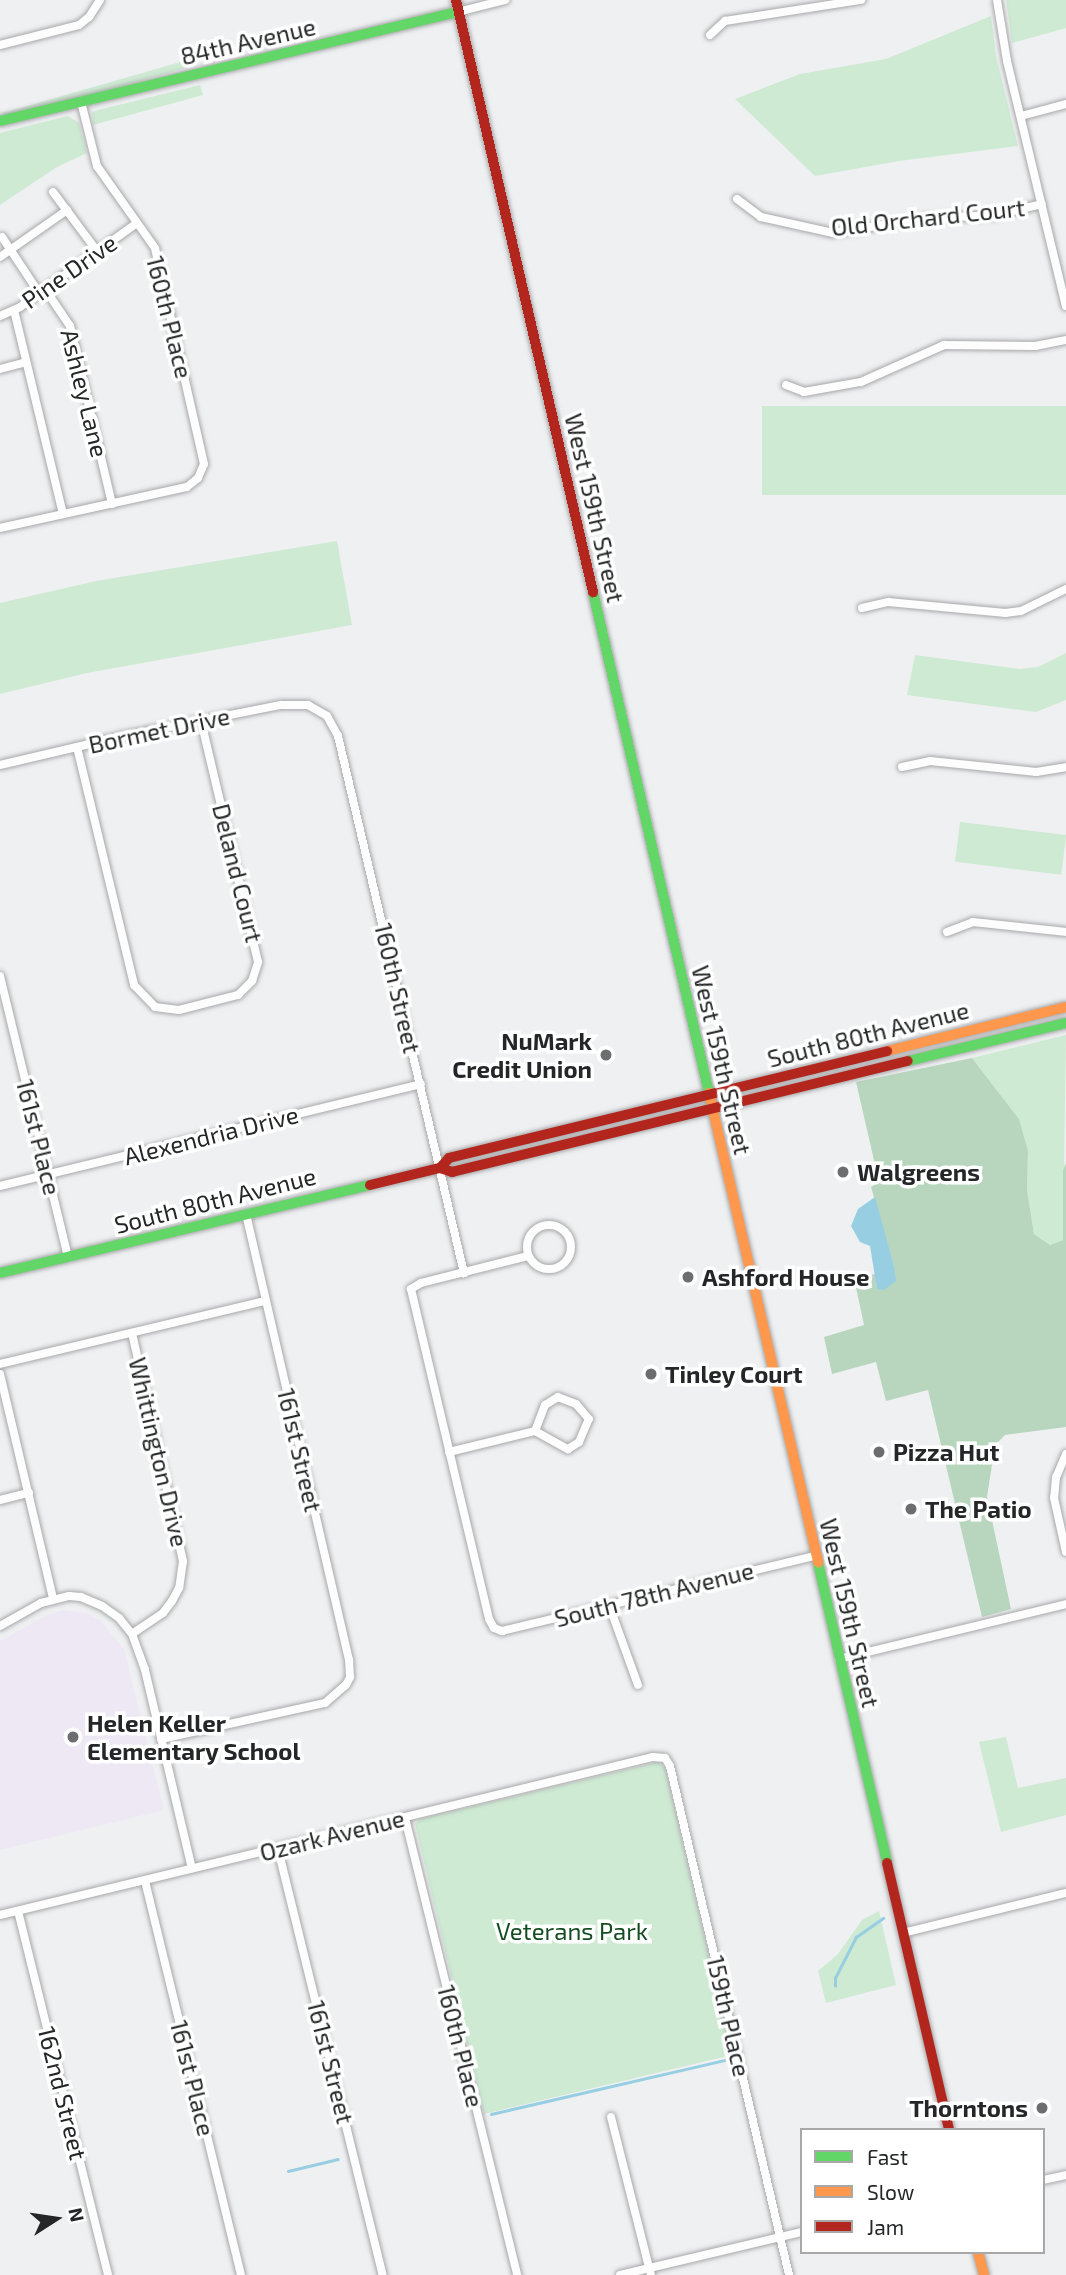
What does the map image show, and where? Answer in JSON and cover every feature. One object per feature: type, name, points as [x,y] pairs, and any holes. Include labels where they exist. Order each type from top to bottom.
[{"type":"street","points":[[0,45],[79,25],[94,12],[100,0]]},
{"type":"street","name":"84th Avenue","points":[[0,121],[457,6],[505,0]]},
{"type":"street","points":[[710,35],[725,21],[861,0]]},
{"type":"street","points":[[997,0],[1021,116],[1066,306]]},
{"type":"street","name":"West 159th Street","points":[[457,6],[949,2128]]},
{"type":"street","name":"160th Place","points":[[81,102],[97,166],[155,248],[204,464],[198,478],[187,487],[112,504]]},
{"type":"street","points":[[1021,116],[1066,104]]},
{"type":"street","points":[[53,192],[97,251]]},
{"type":"street","name":"Old Orchard Court","points":[[737,200],[761,217],[834,233],[919,219],[995,215],[1042,204]]},
{"type":"street","points":[[0,257],[67,210]]},
{"type":"street","name":"Pine Drive","points":[[0,316],[42,291],[137,223]]},
{"type":"street","name":"Ashley Lane","points":[[2,237],[70,326],[112,504]]},
{"type":"street","points":[[13,310],[64,514]]},
{"type":"street","points":[[786,385],[804,392],[861,382],[944,345],[1035,346],[1066,340]]},
{"type":"street","points":[[0,369],[26,362]]},
{"type":"street","points":[[0,528],[112,504]]},
{"type":"street","points":[[862,608],[888,602],[1005,613],[1021,611],[1066,589]]},
{"type":"street","name":"Bormet Drive","points":[[0,765],[281,705],[308,705],[318,710]]},
{"type":"street","name":"160th Street","points":[[318,710],[334,725],[338,736],[464,1273]]},
{"type":"street","name":"Deland Court","points":[[77,747],[134,985],[155,1007],[179,1010],[238,995],[252,981],[258,962],[201,720]]},
{"type":"street","points":[[902,767],[930,761],[1036,772],[1066,766]]},
{"type":"street","points":[[947,932],[973,922],[1066,932]]},
{"type":"street","name":"161st Place","points":[[0,976],[68,1257]]},
{"type":"street","name":"South 80th Avenue","points":[[440,1168],[449,1158],[1066,1007]]},
{"type":"street","name":"South 80th Avenue","points":[[0,1273],[440,1168],[452,1172],[1066,1023]]},
{"type":"street","name":"Alexendria Drive","points":[[0,1186],[421,1084]]},
{"type":"street","name":"161st Street","points":[[161,1739],[325,1703],[346,1685],[350,1676],[349,1660],[246,1214]]},
{"type":"street","points":[[553,1225],[569,1238],[570,1253],[561,1265],[554,1269],[539,1267],[528,1256],[529,1236],[540,1227],[553,1225]]},
{"type":"street","points":[[528,1256],[421,1283],[411,1289],[449,1452],[535,1431],[568,1449],[579,1442],[589,1419],[576,1404],[558,1397],[545,1405],[535,1431]]},
{"type":"street","points":[[0,1364],[265,1301]]},
{"type":"street","name":"Whittington Drive","points":[[132,1333],[183,1561],[179,1588],[172,1601],[163,1613],[132,1634]]},
{"type":"street","points":[[0,1374],[53,1598]]},
{"type":"street","name":"South 78th Avenue","points":[[449,1452],[489,1619],[494,1628],[502,1631],[815,1556]]},
{"type":"street","points":[[1066,1454],[1056,1477],[1054,1498],[1066,1552]]},
{"type":"street","points":[[0,1500],[29,1493]]},
{"type":"street","points":[[0,1626],[53,1598],[81,1597],[102,1606],[119,1618],[132,1634],[145,1670],[192,1868]]},
{"type":"street","points":[[839,1659],[1066,1604]]},
{"type":"street","points":[[609,1605],[638,1685]]},
{"type":"street","name":"Ozark Avenue","points":[[0,1915],[653,1757],[665,1758]]},
{"type":"street","name":"159th Place","points":[[665,1758],[670,1766],[789,2275]]},
{"type":"street","name":"160th Place","points":[[405,1818],[517,2275]]},
{"type":"street","name":"161st Street","points":[[278,1849],[383,2275]]},
{"type":"street","name":"161st Place","points":[[145,1881],[241,2275]]},
{"type":"street","points":[[903,1933],[1066,1893]]},
{"type":"street","name":"162nd Street","points":[[18,1911],[108,2275]]},
{"type":"street","points":[[611,2117],[650,2272]]},
{"type":"street","points":[[1045,2180],[1066,2175]]},
{"type":"street","points":[[620,2275],[650,2272],[800,2232]]},
{"type":"street","points":[[979,2254],[984,2275]]},
{"type":"shaded area","name":"Helen Keller Elementary School","points":[[63,1610],[88,1614],[100,1620],[124,1649],[164,1810],[0,1850],[0,1641],[47,1615]]},
{"type":"green space","points":[[1006,0],[1066,0],[1066,28],[1012,43]]},
{"type":"green space","points":[[991,16],[996,56],[1018,146],[899,161],[815,176],[735,99],[800,74],[886,59]]},
{"type":"green space","points":[[191,59],[193,66],[5,120],[3,113]]},
{"type":"green space","points":[[200,85],[203,95],[93,125],[92,112]]},
{"type":"green space","points":[[68,116],[79,123],[87,153],[57,167],[0,205],[0,133]]},
{"type":"green space","points":[[762,406],[1066,406],[1066,495],[762,495]]},
{"type":"green space","points":[[337,541],[352,625],[87,673],[0,694],[0,603],[96,581]]},
{"type":"green space","points":[[1066,653],[1066,700],[1036,712],[907,695],[915,655],[1019,669],[1038,667]]},
{"type":"green space","points":[[960,822],[1066,835],[1061,875],[955,862]]},
{"type":"green space","points":[[1066,1035],[1063,1240],[1050,1245],[1034,1234],[1027,1190],[1028,1150],[1019,1119],[972,1058]]},
{"type":"green space","points":[[972,1058],[1019,1119],[1028,1150],[1027,1190],[1034,1234],[1050,1245],[1063,1240],[1063,1170],[1066,1163],[1066,1427],[1005,1435],[995,1445],[987,1497],[1011,1609],[982,1617],[928,1390],[886,1401],[876,1362],[832,1374],[824,1337],[864,1325],[854,1278],[875,1274],[877,1288],[894,1266],[871,1187],[879,1182],[856,1082]]},
{"type":"green space","points":[[1006,1737],[1018,1788],[1066,1778],[1066,1815],[1001,1832],[979,1742]]},
{"type":"green space","name":"Veterans Park","points":[[658,1762],[665,1768],[732,2055],[484,2114],[415,1824],[420,1819]]},
{"type":"green space","points":[[879,1911],[896,1985],[826,2003],[818,1971],[838,1954],[862,1920]]},
{"type":"water","points":[[875,1197],[896,1281],[884,1290],[877,1289],[870,1246],[860,1242],[851,1226],[858,1209]]},
{"type":"waterway","points":[[835,1986],[835,1978],[856,1937],[883,1918]]},
{"type":"waterway","points":[[491,2114],[724,2060]]},
{"type":"waterway","points":[[288,2171],[338,2159]]},
{"type":"traffic: fast","points":[[0,121],[458,12]]},
{"type":"traffic: fast","points":[[593,592],[709,1093]]},
{"type":"traffic: fast","points":[[908,1061],[1066,1023]]},
{"type":"traffic: fast","points":[[0,1273],[370,1185]]},
{"type":"traffic: fast","points":[[818,1563],[887,1863]]},
{"type":"traffic: slow","points":[[887,1051],[1066,1007]]},
{"type":"traffic: slow","points":[[709,1093],[818,1563]]},
{"type":"traffic: slow","points":[[979,2254],[984,2275]]},
{"type":"traffic: jam","points":[[456,0],[593,592]]},
{"type":"traffic: jam","points":[[440,1168],[449,1158],[887,1051]]},
{"type":"traffic: jam","points":[[370,1185],[440,1168],[452,1172],[908,1061]]},
{"type":"traffic: jam","points":[[887,1863],[949,2128]]},
{"type":"place","name":"NuMark Credit Union","points":[[606,1055]]},
{"type":"place","name":"Walgreens","points":[[843,1172]]},
{"type":"place","name":"Ashford House","points":[[688,1277]]},
{"type":"place","name":"Tinley Court","points":[[651,1374]]},
{"type":"place","name":"Pizza Hut","points":[[879,1452]]},
{"type":"place","name":"The Patio","points":[[911,1509]]},
{"type":"place","name":"Helen Keller Elementary School","points":[[73,1737]]},
{"type":"place","name":"Thorntons","points":[[1042,2108]]}]
